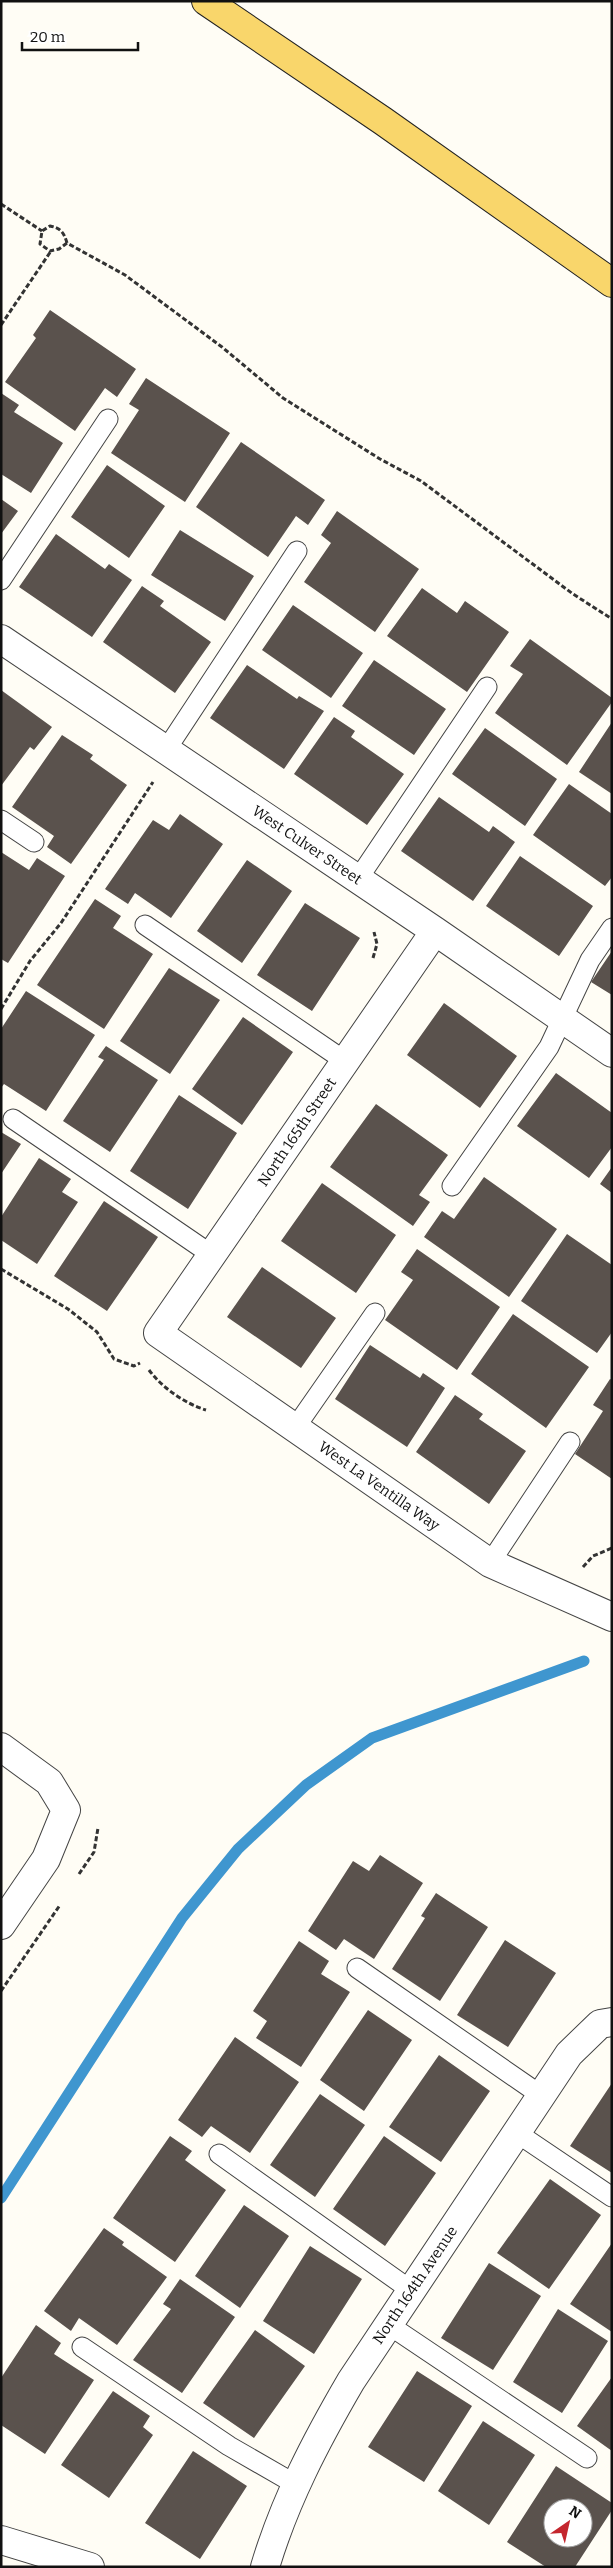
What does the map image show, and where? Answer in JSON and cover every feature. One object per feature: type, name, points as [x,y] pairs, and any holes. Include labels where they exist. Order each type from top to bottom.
[{"type":"main road","points":[[206,1],[383,121],[612,283]]},
{"type":"street","name":"West Culver Street","points":[[1,639],[434,930],[612,1053]]},
{"type":"street","name":"North 165th Street","points":[[158,1333],[434,930]]},
{"type":"street","name":"West La Ventilla Way","points":[[158,1333],[490,1563],[612,1618]]},
{"type":"street","points":[[1,1748],[49,1782],[66,1810],[46,1859],[1,1925]]},
{"type":"street","name":"North 164th Avenue","points":[[265,2567],[295,2484],[346,2389],[569,2054],[606,2023]]},
{"type":"street","points":[[1,2540],[54,2561],[90,2567]]},
{"type":"lane","points":[[1,580],[108,419]]},
{"type":"lane","points":[[166,750],[297,550]]},
{"type":"lane","points":[[358,879],[487,687]]},
{"type":"lane","points":[[1,820],[34,842]]},
{"type":"lane","points":[[145,925],[345,1061]]},
{"type":"lane","points":[[452,1186],[549,1047],[590,960],[612,928]]},
{"type":"lane","points":[[13,1119],[212,1255]]},
{"type":"lane","points":[[295,1428],[375,1313]]},
{"type":"lane","points":[[490,1563],[570,1442]]},
{"type":"lane","points":[[357,1968],[542,2096]]},
{"type":"lane","points":[[517,2133],[612,2197]]},
{"type":"lane","points":[[219,2154],[412,2291]]},
{"type":"lane","points":[[389,2325],[587,2458]]},
{"type":"lane","points":[[82,2347],[229,2446],[295,2484]]},
{"type":"path","points":[[1,204],[42,231]]},
{"type":"path","points":[[51,251],[40,244],[42,231],[50,226],[58,228],[64,234],[67,244],[125,275],[222,346],[283,398],[380,459],[421,481],[573,594],[612,619]]},
{"type":"path","points":[[1,325],[51,251],[67,244]]},
{"type":"path","points":[[1,1009],[30,961],[61,923],[156,778]]},
{"type":"path","points":[[367,925],[374,931],[377,944],[372,962]]},
{"type":"path","points":[[1,1269],[68,1309],[97,1332],[114,1359],[134,1366],[142,1362]]},
{"type":"path","points":[[581,1570],[593,1556],[612,1548]]},
{"type":"building","points":[[50,310],[136,369],[117,397],[105,388],[75,431],[5,382],[36,338],[33,335]]},
{"type":"building","points":[[146,378],[230,433],[185,502],[111,453],[139,410],[129,404]]},
{"type":"building","points":[[1,393],[19,405],[14,412],[63,443],[31,493],[1,474]]},
{"type":"building","points":[[241,442],[325,500],[308,525],[296,516],[268,557],[196,507]]},
{"type":"building","points":[[107,465],[165,506],[129,558],[71,517]]},
{"type":"building","points":[[1,499],[18,511],[1,534]]},
{"type":"building","points":[[337,511],[419,569],[375,632],[304,582],[331,543],[321,535]]},
{"type":"building","points":[[180,530],[254,576],[225,621],[151,575]]},
{"type":"building","points":[[56,534],[105,569],[109,564],[132,580],[92,637],[19,587]]},
{"type":"building","points":[[142,586],[164,601],[160,606],[211,642],[175,693],[103,642]]},
{"type":"building","points":[[422,588],[457,613],[465,601],[509,632],[467,692],[387,636]]},
{"type":"building","points":[[293,605],[363,653],[331,698],[262,650]]},
{"type":"building","points":[[530,639],[612,698],[612,702],[567,765],[495,713],[523,674],[510,666]]},
{"type":"building","points":[[374,660],[446,709],[414,755],[342,706]]},
{"type":"building","points":[[247,665],[297,699],[299,696],[324,711],[284,769],[210,718]]},
{"type":"building","points":[[1,690],[52,727],[34,750],[30,747],[1,786]]},
{"type":"building","points":[[334,717],[355,731],[351,737],[404,774],[367,825],[294,774]]},
{"type":"building","points":[[612,722],[612,794],[579,772]]},
{"type":"building","points":[[485,728],[557,779],[525,826],[452,774]]},
{"type":"building","points":[[62,735],[93,755],[90,759],[127,785],[71,864],[47,847],[54,836],[12,807]]},
{"type":"building","points":[[569,784],[612,814],[612,877],[605,886],[533,835]]},
{"type":"building","points":[[439,797],[489,832],[493,826],[515,842],[473,901],[401,851]]},
{"type":"building","points":[[180,814],[223,844],[171,918],[135,893],[128,904],[105,889],[153,820],[169,830]]},
{"type":"building","points":[[1,852],[29,870],[37,858],[65,876],[8,963],[1,959]]},
{"type":"building","points":[[520,856],[593,906],[559,956],[486,906]]},
{"type":"building","points":[[247,860],[292,891],[242,963],[197,931]]},
{"type":"building","points":[[95,899],[121,916],[113,928],[153,954],[104,1029],[37,985]]},
{"type":"building","points":[[305,903],[360,938],[312,1011],[257,975]]},
{"type":"building","points":[[612,951],[612,995],[591,982]]},
{"type":"building","points":[[169,968],[220,1000],[170,1074],[120,1041]]},
{"type":"building","points":[[26,991],[95,1035],[46,1111],[4,1084],[1,1088],[1,1029]]},
{"type":"building","points":[[444,1003],[517,1056],[480,1108],[407,1055]]},
{"type":"building","points":[[243,1017],[293,1052],[242,1125],[192,1089]]},
{"type":"building","points":[[106,1046],[158,1080],[110,1152],[63,1121],[104,1060],[98,1057]]},
{"type":"building","points":[[556,1073],[612,1113],[612,1147],[589,1178],[517,1126]]},
{"type":"building","points":[[179,1095],[237,1133],[188,1209],[130,1171]]},
{"type":"building","points":[[376,1104],[448,1155],[419,1195],[430,1202],[413,1226],[330,1167]]},
{"type":"building","points":[[1,1132],[21,1144],[1,1174]]},
{"type":"building","points":[[39,1158],[71,1179],[62,1192],[78,1202],[37,1264],[1,1240],[1,1217]]},
{"type":"building","points":[[612,1167],[612,1193],[600,1184]]},
{"type":"building","points":[[484,1177],[557,1229],[509,1297],[424,1237],[442,1211],[454,1219]]},
{"type":"building","points":[[322,1183],[396,1235],[356,1293],[281,1241]]},
{"type":"building","points":[[104,1201],[158,1237],[107,1311],[54,1276]]},
{"type":"building","points":[[567,1234],[612,1265],[612,1332],[597,1353],[521,1301]]},
{"type":"building","points":[[417,1249],[500,1307],[457,1370],[385,1320],[413,1280],[401,1272]]},
{"type":"building","points":[[262,1267],[336,1318],[301,1368],[227,1317]]},
{"type":"building","points":[[513,1314],[589,1367],[546,1428],[471,1374]]},
{"type":"building","points":[[370,1345],[420,1378],[423,1373],[445,1388],[407,1447],[335,1399]]},
{"type":"building","points":[[610,1379],[612,1380],[612,1479],[575,1454],[603,1411],[593,1405]]},
{"type":"building","points":[[455,1395],[483,1414],[479,1419],[526,1451],[489,1504],[416,1452]]},
{"type":"building","points":[[380,1855],[423,1883],[374,1959],[344,1939],[336,1950],[308,1931],[353,1861],[369,1871]]},
{"type":"building","points":[[436,1893],[488,1927],[440,2001],[392,1969],[425,1918],[421,1916]]},
{"type":"building","points":[[505,1940],[556,1973],[508,2047],[457,2015]]},
{"type":"building","points":[[299,1941],[329,1961],[321,1974],[350,1992],[301,2067],[256,2038],[267,2021],[253,2011]]},
{"type":"building","points":[[368,2010],[412,2040],[364,2111],[320,2080]]},
{"type":"building","points":[[235,2037],[299,2082],[250,2153],[211,2126],[202,2137],[178,2120]]},
{"type":"building","points":[[439,2055],[490,2091],[441,2162],[389,2127]]},
{"type":"building","points":[[612,2083],[612,2173],[570,2146]]},
{"type":"building","points":[[320,2094],[365,2125],[315,2197],[270,2165]]},
{"type":"building","points":[[170,2136],[192,2151],[185,2160],[226,2190],[175,2262],[113,2218]]},
{"type":"building","points":[[384,2136],[436,2173],[385,2246],[333,2209]]},
{"type":"building","points":[[550,2179],[601,2215],[549,2289],[497,2253]]},
{"type":"building","points":[[244,2205],[289,2236],[240,2308],[195,2276]]},
{"type":"building","points":[[104,2228],[124,2242],[122,2245],[167,2277],[117,2345],[79,2318],[71,2331],[44,2311]]},
{"type":"building","points":[[612,2243],[612,2332],[570,2304]]},
{"type":"building","points":[[310,2246],[362,2279],[314,2354],[263,2321]]},
{"type":"building","points":[[489,2263],[541,2296],[493,2370],[441,2338]]},
{"type":"building","points":[[180,2279],[235,2317],[182,2393],[133,2360],[171,2309],[163,2304]]},
{"type":"building","points":[[558,2309],[608,2341],[562,2413],[513,2382]]},
{"type":"building","points":[[36,2325],[61,2343],[54,2354],[94,2380],[45,2454],[1,2425],[1,2378]]},
{"type":"building","points":[[255,2330],[305,2366],[254,2438],[203,2403]]},
{"type":"building","points":[[417,2371],[472,2406],[424,2482],[368,2447]]},
{"type":"building","points":[[612,2377],[612,2451],[577,2426]]},
{"type":"building","points":[[113,2391],[150,2416],[143,2427],[153,2435],[109,2498],[61,2465]]},
{"type":"building","points":[[483,2421],[535,2455],[489,2525],[438,2491]]},
{"type":"building","points":[[193,2451],[247,2486],[200,2559],[145,2523]]},
{"type":"building","points":[[556,2466],[612,2503],[612,2510],[593,2539],[593,2498],[543,2498],[543,2548],[587,2548],[575,2567],[546,2567],[507,2542]]},
{"type":"waterway","points":[[1,2198],[182,1918],[238,1849],[306,1785],[372,1738],[584,1661]]}]
